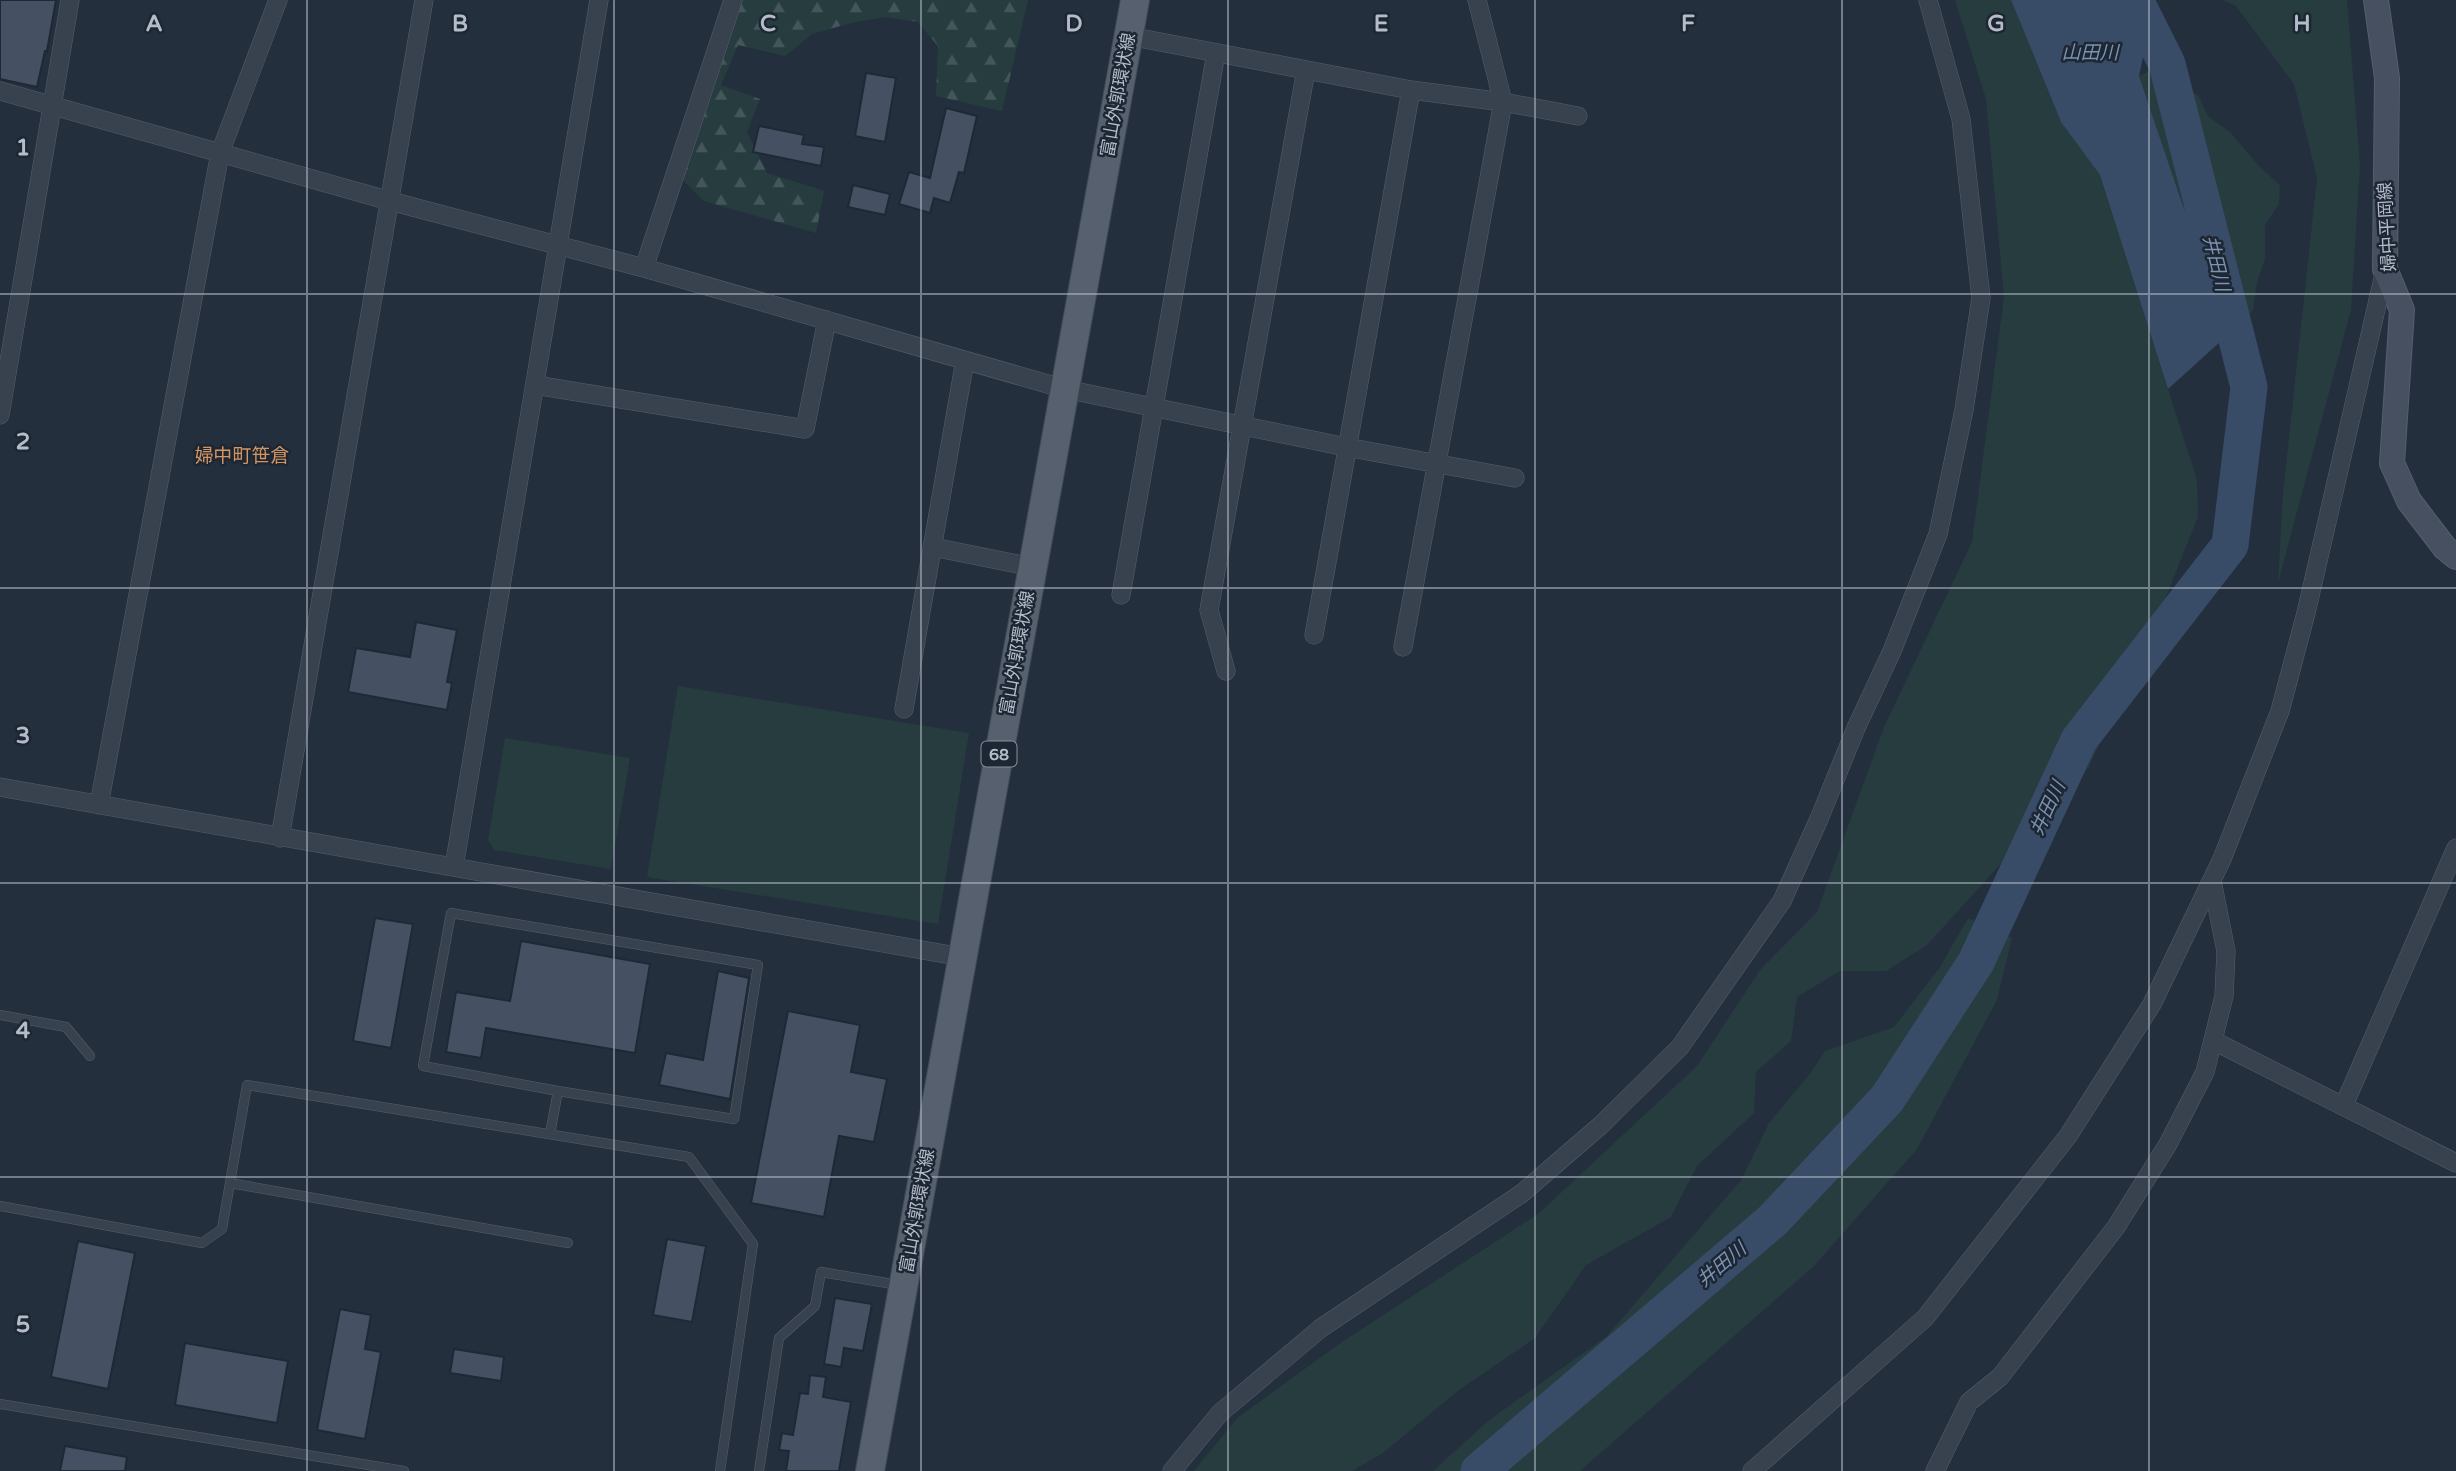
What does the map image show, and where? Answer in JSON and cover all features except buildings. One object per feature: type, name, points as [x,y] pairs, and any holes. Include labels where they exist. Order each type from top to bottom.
[{"type":"main road","name":"富山外郭環状線","points":[[870,1471],[1135,0]]},
{"type":"main road","name":"婦中平岡線","points":[[2376,0],[2387,78],[2385,269],[2402,310],[2392,463],[2409,501],[2445,548],[2456,557]]},
{"type":"street","points":[[0,415],[70,0]]},
{"type":"street","points":[[99,805],[220,153],[278,0]]},
{"type":"street","points":[[280,838],[424,0]]},
{"type":"street","points":[[454,867],[599,0]]},
{"type":"street","points":[[644,268],[733,0]]},
{"type":"street","points":[[1403,647],[1503,102],[1477,0]]},
{"type":"street","points":[[1172,1471],[1220,1413],[1321,1328],[1521,1194],[1601,1125],[1680,1047],[1782,901],[1892,651],[1938,534],[1964,410],[1981,298],[1961,119],[1928,0]]},
{"type":"street","points":[[1129,36],[1411,90],[1503,102],[1578,116]]},
{"type":"street","points":[[1121,595],[1216,53]]},
{"type":"street","points":[[1226,671],[1209,610],[1306,70]]},
{"type":"street","points":[[1314,635],[1411,90]]},
{"type":"street","points":[[0,91],[390,201],[644,268],[1066,389],[1346,447],[1515,478]]},
{"type":"street","points":[[1752,1471],[1924,1318],[2068,1136],[2152,1004],[2212,881],[2280,711],[2306,613],[2385,269]]},
{"type":"street","points":[[535,385],[805,429],[827,320]]},
{"type":"street","points":[[904,709],[965,360]]},
{"type":"street","points":[[933,547],[1032,567]]},
{"type":"street","points":[[0,787],[962,957]]},
{"type":"street","points":[[2344,1105],[2456,848]]},
{"type":"street","points":[[1935,1471],[1969,1402],[2000,1377],[2116,1227],[2175,1132],[2206,1072],[2224,996],[2226,951],[2212,881]]},
{"type":"street","points":[[2214,1041],[2456,1163]]},
{"type":"lane","points":[[451,913],[758,965],[734,1119],[558,1091],[423,1066],[451,913]]},
{"type":"lane","points":[[0,1015],[66,1027],[90,1056]]},
{"type":"lane","points":[[0,1206],[202,1243],[222,1229],[247,1085],[689,1157],[753,1244],[720,1471]]},
{"type":"lane","points":[[550,1135],[558,1091]]},
{"type":"lane","points":[[230,1183],[568,1243]]},
{"type":"lane","points":[[759,1471],[779,1338],[816,1306],[821,1272],[903,1285]]},
{"type":"lane","points":[[0,1404],[404,1471]]},
{"type":"green space","points":[[727,0],[1028,0],[1002,111],[936,96],[938,46],[918,22],[885,17],[851,23],[812,34],[785,56],[738,45],[721,85],[760,99],[747,132],[767,173],[824,191],[816,233],[704,201],[677,174]]},
{"type":"green space","points":[[1955,0],[2011,0],[2061,122],[2100,175],[2197,480],[2198,517],[2165,599],[2089,767],[1927,945],[1886,971],[1840,971],[1797,997],[1791,1041],[1756,1072],[1754,1113],[1697,1166],[1671,1217],[1586,1265],[1535,1338],[1459,1390],[1383,1453],[1352,1471],[1194,1471],[1237,1418],[1342,1342],[1538,1214],[1697,1066],[1760,970],[1817,912],[1884,727],[1972,542],[2004,297],[1986,99]]},
{"type":"green space","points":[[2223,0],[2347,0],[2360,165],[2351,310],[2278,583],[2283,493],[2317,178],[2294,84],[2236,6]]},
{"type":"green space","points":[[2148,72],[2198,95],[2208,116],[2230,132],[2259,166],[2280,185],[2279,204],[2265,225],[2265,259],[2257,282],[2253,310],[2242,322],[2183,206],[2139,76]]},
{"type":"green space","points":[[678,686],[969,733],[938,924],[647,877]]},
{"type":"green space","points":[[505,738],[630,758],[611,869],[494,850],[488,840]]},
{"type":"green space","points":[[1968,918],[2012,938],[1997,1000],[1917,1149],[1814,1266],[1580,1471],[1433,1471],[1488,1421],[1607,1336],[1741,1180],[1769,1123],[1809,1075],[1825,1051],[1894,1027],[1940,967]]},
{"type":"water","name":"山田川","points":[[2011,0],[2155,0],[2139,76],[2183,206],[2242,322],[2168,389],[2100,175],[2061,122]]},
{"type":"waterway","name":"井田川","points":[[1479,1471],[1773,1220],[1887,1099],[1976,962],[2079,740],[2230,545],[2249,387],[2167,64],[2135,0]]},
{"type":"district","name":"婦中町笹倉","points":[[242,455]]}]
